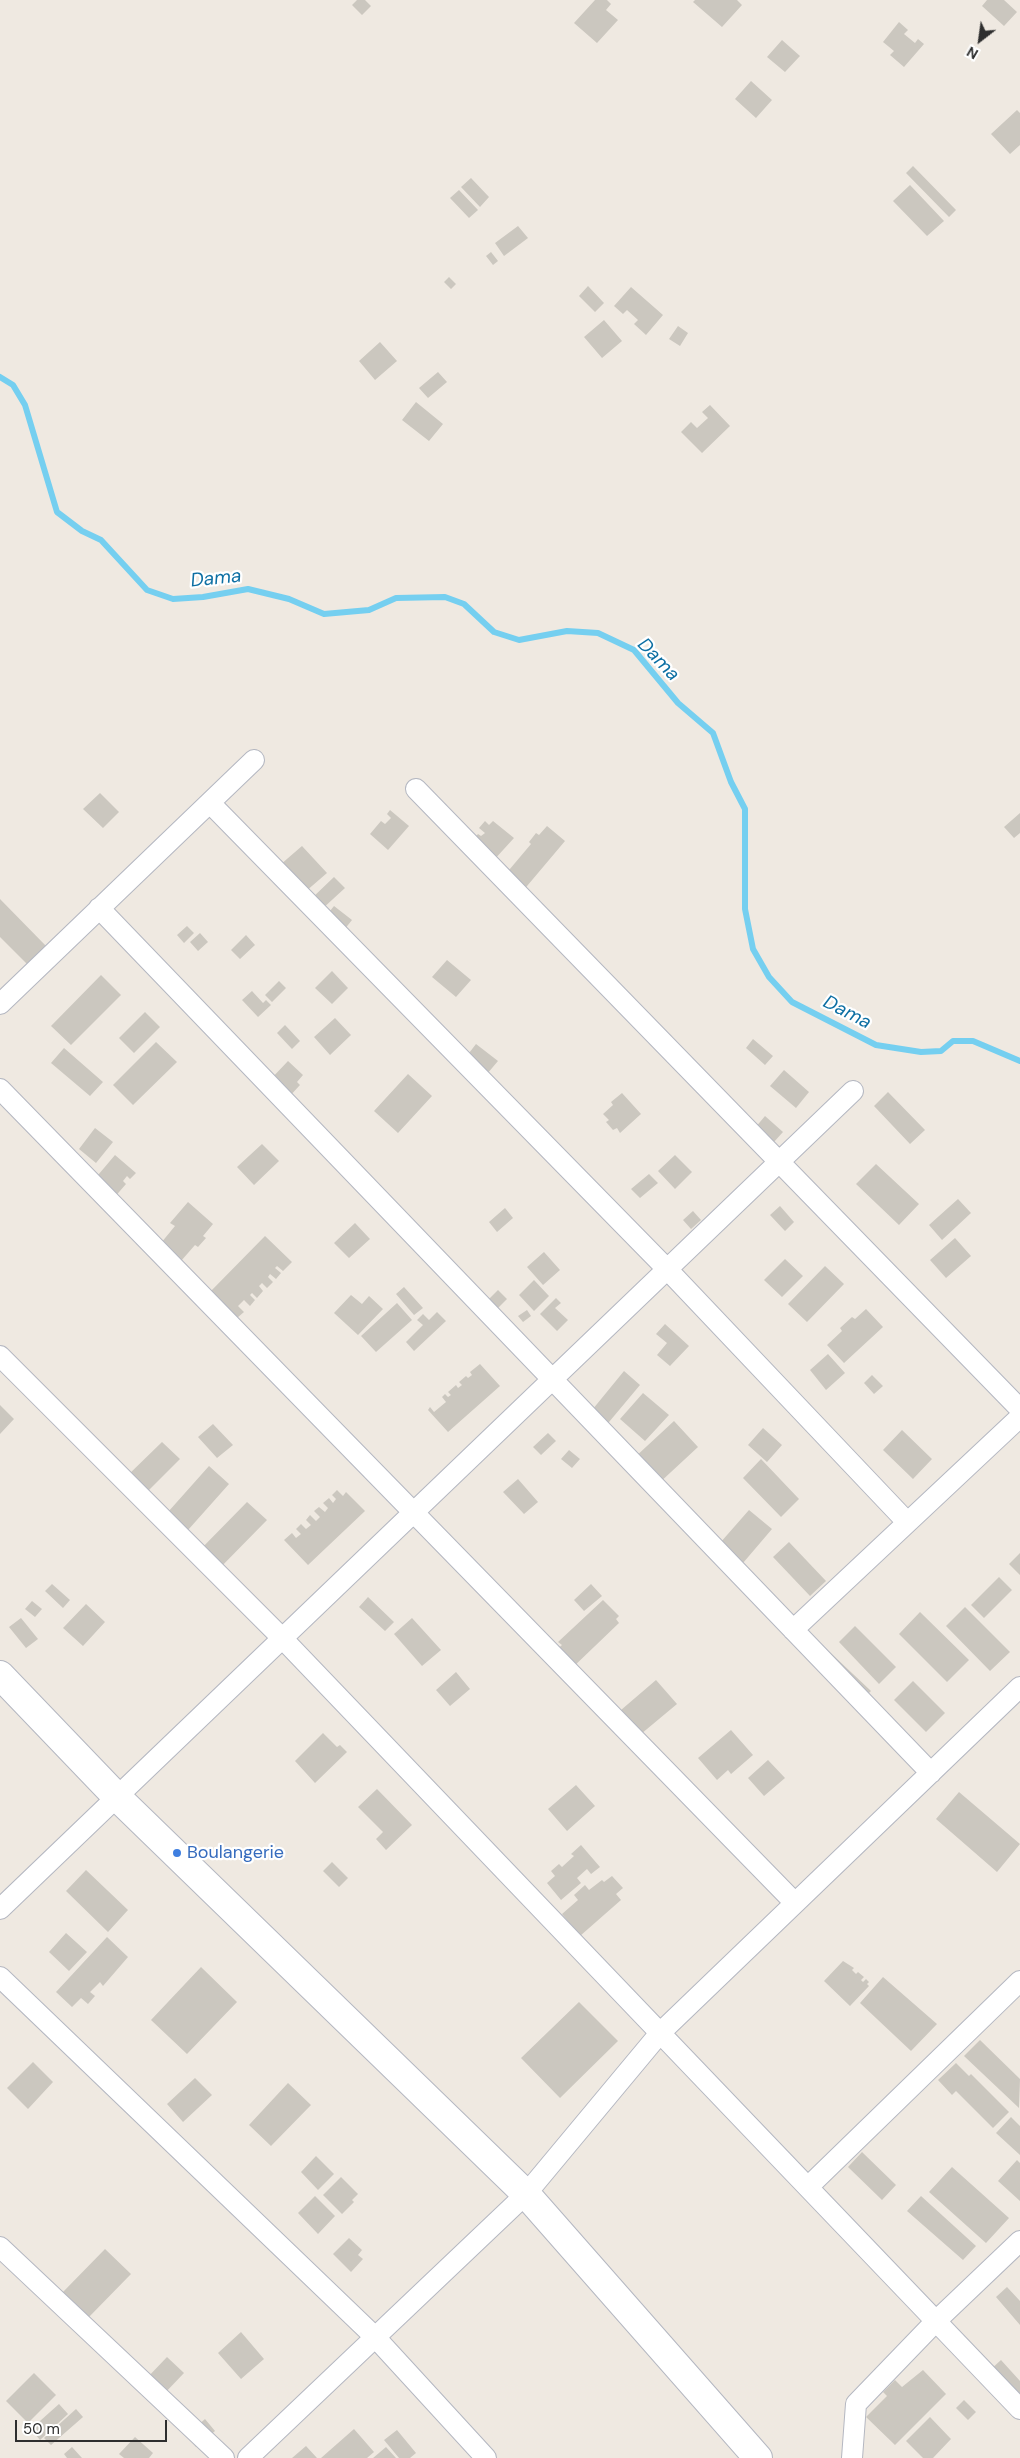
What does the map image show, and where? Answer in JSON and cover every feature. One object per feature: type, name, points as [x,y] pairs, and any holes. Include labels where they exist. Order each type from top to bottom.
[{"type":"street","points":[[0,1004],[254,760]]},
{"type":"street","points":[[416,789],[1020,1409]]},
{"type":"street","points":[[210,802],[668,1270],[907,1522]]},
{"type":"street","points":[[99,908],[930,1773]]},
{"type":"street","points":[[0,1089],[795,1903]]},
{"type":"street","points":[[0,1910],[853,1092]]},
{"type":"street","points":[[0,1356],[282,1639],[1020,2409]]},
{"type":"street","points":[[793,1630],[1020,1417]]},
{"type":"street","points":[[0,1675],[117,1797],[526,2194],[758,2458]]},
{"type":"street","points":[[248,2458],[526,2194],[660,2033],[1020,1687]]},
{"type":"street","points":[[0,1977],[375,2337],[486,2458]]},
{"type":"street","points":[[808,2187],[1020,1981]]},
{"type":"street","points":[[852,2458],[856,2404],[936,2321],[1020,2241]]},
{"type":"street","points":[[0,2247],[224,2458]]},
{"type":"building","points":[[357,0],[365,0],[371,6],[362,15],[352,5]]},
{"type":"building","points":[[595,0],[607,0],[611,4],[606,10],[618,20],[597,43],[574,23]]},
{"type":"building","points":[[695,0],[737,0],[742,5],[722,27],[693,2]]},
{"type":"building","points":[[987,0],[1004,0],[1017,12],[1004,26],[982,6]]},
{"type":"building","points":[[899,22],[908,30],[904,34],[915,43],[918,39],[924,44],[904,67],[890,55],[894,51],[883,42]]},
{"type":"building","points":[[782,40],[800,56],[785,72],[767,57]]},
{"type":"building","points":[[751,81],[772,100],[756,118],[735,99]]},
{"type":"building","points":[[1017,110],[1020,113],[1020,145],[1010,154],[991,134]]},
{"type":"building","points":[[913,166],[956,210],[949,217],[906,173]]},
{"type":"building","points":[[471,178],[489,197],[480,207],[461,187]]},
{"type":"building","points":[[910,185],[944,221],[927,236],[893,201]]},
{"type":"building","points":[[459,190],[478,210],[469,218],[450,198]]},
{"type":"building","points":[[518,226],[528,238],[504,256],[495,243]]},
{"type":"building","points":[[491,252],[498,261],[493,265],[486,256]]},
{"type":"building","points":[[449,277],[456,284],[451,289],[444,282]]},
{"type":"building","points":[[588,286],[604,303],[595,312],[579,296]]},
{"type":"building","points":[[631,287],[663,315],[646,335],[634,324],[638,320],[627,310],[623,314],[614,306]]},
{"type":"building","points":[[604,320],[622,341],[602,358],[584,337]]},
{"type":"building","points":[[678,326],[688,333],[680,346],[669,339]]},
{"type":"building","points":[[380,342],[397,361],[375,380],[359,361]]},
{"type":"building","points":[[438,372],[447,382],[428,398],[419,388]]},
{"type":"building","points":[[416,402],[443,424],[429,441],[402,420]]},
{"type":"building","points":[[710,405],[730,426],[702,453],[681,432],[691,422],[697,428],[708,418],[702,412]]},
{"type":"building","points":[[100,793],[119,812],[103,828],[83,809]]},
{"type":"building","points":[[390,810],[409,826],[388,850],[370,834],[381,821],[385,824],[391,818],[387,814]]},
{"type":"building","points":[[1020,813],[1020,833],[1014,838],[1004,827]]},
{"type":"building","points":[[485,821],[489,825],[493,821],[514,838],[493,861],[471,842],[478,834],[481,836],[485,833],[479,828]]},
{"type":"building","points":[[547,826],[565,841],[522,892],[504,876],[531,844],[529,842],[536,833],[539,835]]},
{"type":"building","points":[[302,846],[327,873],[305,892],[280,865]]},
{"type":"building","points":[[334,877],[345,888],[321,910],[311,899]]},
{"type":"building","points":[[0,899],[47,947],[29,966],[0,937]]},
{"type":"building","points":[[334,906],[352,920],[344,930],[326,916]]},
{"type":"building","points":[[187,926],[194,933],[184,943],[177,935]]},
{"type":"building","points":[[200,933],[208,942],[198,951],[190,942]]},
{"type":"building","points":[[246,935],[255,945],[240,959],[231,950]]},
{"type":"building","points":[[447,960],[471,980],[456,997],[432,977]]},
{"type":"building","points":[[332,971],[348,988],[332,1004],[315,988]]},
{"type":"building","points":[[101,975],[121,995],[71,1045],[51,1026]]},
{"type":"building","points":[[279,981],[286,988],[272,1002],[265,995]]},
{"type":"building","points":[[252,991],[263,1003],[266,1000],[271,1005],[258,1017],[242,1000]]},
{"type":"building","points":[[145,1012],[160,1027],[134,1053],[119,1038]]},
{"type":"building","points":[[335,1018],[351,1035],[330,1055],[314,1037]]},
{"type":"building","points":[[285,1025],[300,1041],[292,1049],[277,1033]]},
{"type":"building","points":[[753,1039],[773,1056],[765,1065],[746,1048]]},
{"type":"building","points":[[156,1042],[177,1062],[133,1105],[113,1085]]},
{"type":"building","points":[[476,1044],[498,1061],[487,1074],[466,1057]]},
{"type":"building","points":[[64,1048],[103,1082],[90,1096],[51,1063]]},
{"type":"building","points":[[288,1061],[303,1075],[297,1082],[300,1085],[288,1098],[269,1081]]},
{"type":"building","points":[[784,1070],[809,1092],[796,1108],[770,1086]]},
{"type":"building","points":[[408,1074],[432,1096],[398,1133],[374,1111]]},
{"type":"building","points":[[888,1092],[925,1130],[910,1144],[874,1106]]},
{"type":"building","points":[[622,1093],[641,1114],[620,1133],[617,1128],[613,1130],[606,1122],[609,1120],[603,1114],[613,1105],[611,1102]]},
{"type":"building","points":[[765,1116],[783,1132],[773,1143],[755,1128]]},
{"type":"building","points":[[95,1128],[113,1142],[96,1163],[79,1149]]},
{"type":"building","points":[[262,1144],[279,1161],[254,1185],[237,1167]]},
{"type":"building","points":[[115,1155],[136,1173],[130,1179],[127,1176],[123,1181],[126,1184],[113,1199],[93,1181]]},
{"type":"building","points":[[675,1155],[692,1172],[675,1189],[658,1171]]},
{"type":"building","points":[[876,1164],[919,1204],[899,1225],[856,1184]]},
{"type":"building","points":[[649,1174],[658,1183],[640,1198],[631,1189]]},
{"type":"building","points":[[958,1199],[971,1213],[942,1240],[929,1225]]},
{"type":"building","points":[[188,1202],[213,1224],[203,1236],[206,1238],[198,1247],[195,1245],[181,1261],[161,1243],[175,1226],[170,1223]]},
{"type":"building","points":[[780,1206],[794,1222],[785,1231],[770,1215]]},
{"type":"building","points":[[505,1208],[513,1218],[497,1232],[489,1222]]},
{"type":"building","points":[[693,1211],[701,1220],[691,1229],[683,1220]]},
{"type":"building","points":[[355,1223],[370,1239],[349,1258],[334,1243]]},
{"type":"building","points":[[265,1236],[292,1262],[283,1271],[277,1266],[275,1268],[281,1273],[276,1279],[270,1274],[268,1277],[273,1282],[267,1288],[262,1283],[259,1286],[263,1291],[257,1298],[252,1293],[250,1295],[255,1300],[250,1306],[244,1300],[238,1306],[244,1312],[237,1318],[210,1292]]},
{"type":"building","points":[[955,1238],[971,1256],[946,1278],[930,1260]]},
{"type":"building","points":[[544,1252],[560,1270],[543,1285],[527,1267]]},
{"type":"building","points":[[785,1259],[803,1276],[782,1297],[764,1280]]},
{"type":"building","points":[[825,1266],[844,1284],[807,1322],[788,1304]]},
{"type":"building","points":[[534,1280],[549,1296],[534,1311],[519,1295]]},
{"type":"building","points":[[404,1287],[423,1308],[414,1315],[396,1294]]},
{"type":"building","points":[[498,1290],[507,1299],[491,1315],[482,1306]]},
{"type":"building","points":[[351,1295],[362,1304],[369,1296],[383,1309],[358,1335],[334,1313]]},
{"type":"building","points":[[556,1298],[561,1303],[555,1308],[568,1320],[557,1331],[540,1314]]},
{"type":"building","points":[[397,1303],[412,1320],[376,1352],[361,1336]]},
{"type":"building","points":[[866,1309],[883,1327],[844,1363],[827,1345],[842,1331],[840,1328],[852,1317],[855,1319]]},
{"type":"building","points":[[527,1310],[531,1316],[523,1322],[518,1316]]},
{"type":"building","points":[[437,1312],[446,1321],[414,1351],[406,1342],[423,1325],[417,1320],[423,1314],[429,1320]]},
{"type":"building","points":[[665,1324],[689,1346],[670,1366],[657,1355],[667,1343],[656,1334]]},
{"type":"building","points":[[828,1354],[845,1373],[826,1390],[810,1370]]},
{"type":"building","points":[[480,1364],[500,1386],[448,1432],[428,1410],[430,1407],[434,1412],[446,1402],[442,1397],[445,1394],[448,1397],[451,1395],[448,1392],[456,1385],[458,1388],[462,1385],[459,1382],[466,1376],[468,1378],[472,1375],[470,1372]]},
{"type":"building","points":[[624,1371],[640,1385],[604,1428],[588,1415]]},
{"type":"building","points":[[872,1375],[883,1386],[874,1394],[864,1383]]},
{"type":"building","points":[[643,1393],[669,1415],[645,1441],[620,1419]]},
{"type":"building","points":[[0,1405],[14,1419],[0,1434]]},
{"type":"building","points":[[674,1421],[698,1447],[657,1485],[633,1459]]},
{"type":"building","points":[[213,1424],[233,1445],[217,1458],[198,1437]]},
{"type":"building","points":[[763,1428],[782,1445],[767,1462],[748,1445]]},
{"type":"building","points":[[902,1430],[932,1459],[913,1479],[883,1450]]},
{"type":"building","points":[[548,1433],[556,1441],[541,1455],[533,1447]]},
{"type":"building","points":[[162,1442],[180,1459],[143,1496],[125,1478]]},
{"type":"building","points":[[569,1450],[580,1459],[572,1468],[561,1459]]},
{"type":"building","points":[[761,1459],[799,1499],[781,1517],[743,1478]]},
{"type":"building","points":[[209,1466],[229,1484],[180,1539],[160,1521]]},
{"type":"building","points":[[518,1479],[538,1502],[524,1514],[503,1492]]},
{"type":"building","points":[[337,1490],[343,1496],[346,1492],[365,1511],[308,1565],[284,1540],[292,1533],[296,1538],[301,1534],[296,1529],[301,1524],[306,1529],[311,1525],[306,1520],[310,1515],[316,1521],[320,1517],[314,1511],[319,1507],[325,1512],[328,1508],[323,1503],[329,1498],[333,1503],[336,1499],[332,1495]]},
{"type":"building","points":[[247,1502],[267,1520],[214,1574],[195,1555]]},
{"type":"building","points":[[749,1510],[772,1529],[743,1563],[720,1543]]},
{"type":"building","points":[[789,1542],[826,1581],[810,1596],[773,1557]]},
{"type":"building","points":[[1020,1553],[1020,1575],[1009,1564]]},
{"type":"building","points":[[999,1577],[1012,1590],[984,1618],[971,1605]]},
{"type":"building","points":[[52,1584],[70,1600],[63,1608],[45,1591]]},
{"type":"building","points":[[591,1584],[602,1596],[584,1611],[574,1600]]},
{"type":"building","points":[[368,1597],[394,1622],[385,1631],[359,1607]]},
{"type":"building","points":[[603,1600],[619,1616],[616,1619],[619,1623],[570,1670],[554,1652],[562,1645],[558,1642]]},
{"type":"building","points":[[32,1601],[42,1609],[35,1617],[25,1609]]},
{"type":"building","points":[[86,1604],[105,1622],[83,1646],[63,1628]]},
{"type":"building","points":[[965,1607],[1010,1652],[990,1671],[946,1626]]},
{"type":"building","points":[[920,1612],[969,1660],[947,1682],[899,1634]]},
{"type":"building","points":[[21,1618],[38,1639],[26,1648],[9,1627]]},
{"type":"building","points":[[412,1618],[441,1650],[422,1666],[394,1634]]},
{"type":"building","points":[[855,1626],[896,1667],[879,1684],[839,1642]]},
{"type":"building","points":[[818,1641],[871,1691],[863,1699],[810,1649]]},
{"type":"building","points":[[456,1672],[470,1689],[450,1706],[436,1690]]},
{"type":"building","points":[[656,1680],[677,1704],[641,1734],[621,1710]]},
{"type":"building","points":[[913,1681],[945,1713],[926,1732],[894,1700]]},
{"type":"building","points":[[731,1730],[753,1755],[731,1774],[728,1770],[717,1780],[698,1758]]},
{"type":"building","points":[[323,1733],[337,1747],[340,1745],[347,1752],[315,1783],[295,1761]]},
{"type":"building","points":[[768,1760],[785,1778],[764,1796],[748,1778]]},
{"type":"building","points":[[576,1785],[595,1806],[567,1831],[548,1809]]},
{"type":"building","points":[[377,1789],[412,1825],[386,1850],[376,1839],[383,1832],[358,1807]]},
{"type":"building","points":[[959,1792],[1020,1844],[997,1872],[936,1819]]},
{"type":"building","points":[[581,1845],[600,1867],[591,1874],[587,1869],[577,1878],[581,1883],[561,1900],[547,1883],[555,1876],[551,1871],[559,1864],[562,1867],[574,1856],[571,1854]]},
{"type":"building","points":[[332,1862],[348,1878],[339,1887],[323,1871]]},
{"type":"building","points":[[86,1870],[128,1910],[108,1932],[66,1891]]},
{"type":"building","points":[[612,1876],[623,1888],[616,1894],[621,1900],[580,1936],[562,1914],[578,1900],[574,1895],[585,1885],[589,1890],[602,1880],[604,1882]]},
{"type":"building","points":[[66,1933],[87,1952],[69,1971],[49,1952]]},
{"type":"building","points":[[107,1937],[128,1957],[103,1986],[100,1982],[90,1992],[95,1996],[88,2004],[81,1998],[72,2007],[56,1992]]},
{"type":"building","points":[[843,1961],[854,1968],[852,1970],[856,1974],[858,1972],[864,1977],[861,1980],[863,1982],[866,1979],[869,1982],[867,1984],[869,1986],[850,2006],[824,1981]]},
{"type":"building","points":[[201,1967],[237,2002],[187,2054],[151,2020]]},
{"type":"building","points":[[883,1977],[937,2024],[911,2051],[860,2003]]},
{"type":"building","points":[[579,2002],[618,2041],[560,2098],[521,2058]]},
{"type":"building","points":[[980,2040],[1020,2079],[1019,2108],[964,2056]]},
{"type":"building","points":[[33,2062],[53,2082],[28,2109],[7,2088]]},
{"type":"building","points":[[956,2063],[969,2076],[971,2074],[1009,2112],[993,2128],[956,2091],[952,2095],[938,2080]]},
{"type":"building","points":[[195,2078],[212,2095],[183,2122],[167,2104]]},
{"type":"building","points":[[288,2083],[311,2105],[271,2146],[249,2125]]},
{"type":"building","points":[[1011,2117],[1020,2126],[1020,2155],[996,2133]]},
{"type":"building","points":[[862,2152],[896,2185],[882,2200],[848,2167]]},
{"type":"building","points":[[316,2156],[334,2174],[318,2190],[301,2172]]},
{"type":"building","points":[[1017,2160],[1020,2163],[1020,2201],[998,2181]]},
{"type":"building","points":[[952,2167],[1009,2218],[986,2243],[929,2192]]},
{"type":"building","points":[[341,2177],[358,2194],[352,2200],[354,2202],[342,2214],[323,2195]]},
{"type":"building","points":[[315,2196],[335,2216],[318,2234],[298,2213]]},
{"type":"building","points":[[921,2196],[976,2246],[963,2260],[907,2211]]},
{"type":"building","points":[[349,2238],[362,2250],[358,2255],[363,2259],[351,2272],[333,2254]]},
{"type":"building","points":[[105,2249],[131,2274],[89,2317],[63,2292]]},
{"type":"building","points":[[1007,2287],[1020,2301],[1020,2325],[996,2297]]},
{"type":"building","points":[[241,2332],[264,2359],[241,2379],[218,2353]]},
{"type":"building","points":[[167,2357],[184,2373],[163,2395],[146,2379]]},
{"type":"building","points":[[1001,2360],[1020,2381],[1020,2403],[990,2370]]},
{"type":"building","points":[[923,2370],[946,2394],[895,2445],[866,2417],[887,2396],[883,2392],[895,2380],[902,2387]]},
{"type":"building","points":[[34,2373],[56,2395],[28,2423],[6,2401]]},
{"type":"building","points":[[964,2400],[976,2412],[968,2420],[956,2408]]},
{"type":"building","points":[[59,2404],[68,2414],[40,2440],[31,2429]]},
{"type":"building","points":[[76,2409],[83,2417],[51,2445],[44,2438]]},
{"type":"building","points":[[930,2417],[951,2439],[933,2458],[923,2458],[906,2441]]},
{"type":"building","points":[[205,2419],[215,2431],[196,2447],[186,2436]]},
{"type":"building","points":[[354,2429],[374,2452],[367,2458],[321,2458]]},
{"type":"building","points":[[397,2430],[416,2453],[410,2458],[399,2458],[384,2440]]},
{"type":"building","points":[[135,2437],[153,2453],[149,2458],[124,2458],[119,2454]]},
{"type":"building","points":[[306,2446],[317,2458],[292,2458]]},
{"type":"building","points":[[72,2447],[82,2458],[67,2458],[64,2454]]},
{"type":"building","points":[[386,2447],[396,2458],[373,2458]]},
{"type":"waterway","name":"Dama","points":[[0,377],[13,385],[25,405],[57,512],[82,531],[101,540],[147,590],[173,599],[203,597],[248,589],[289,599],[324,614],[369,610],[396,598],[445,597],[464,604],[494,632],[519,640],[567,631],[598,633],[634,650],[678,703],[713,733],[731,782],[745,809],[745,909],[753,949],[769,977],[792,1002],[876,1045],[921,1052],[941,1051],[953,1041],[973,1041],[1020,1061]]},
{"type":"place","name":"Boulangerie","points":[[177,1853]]}]
